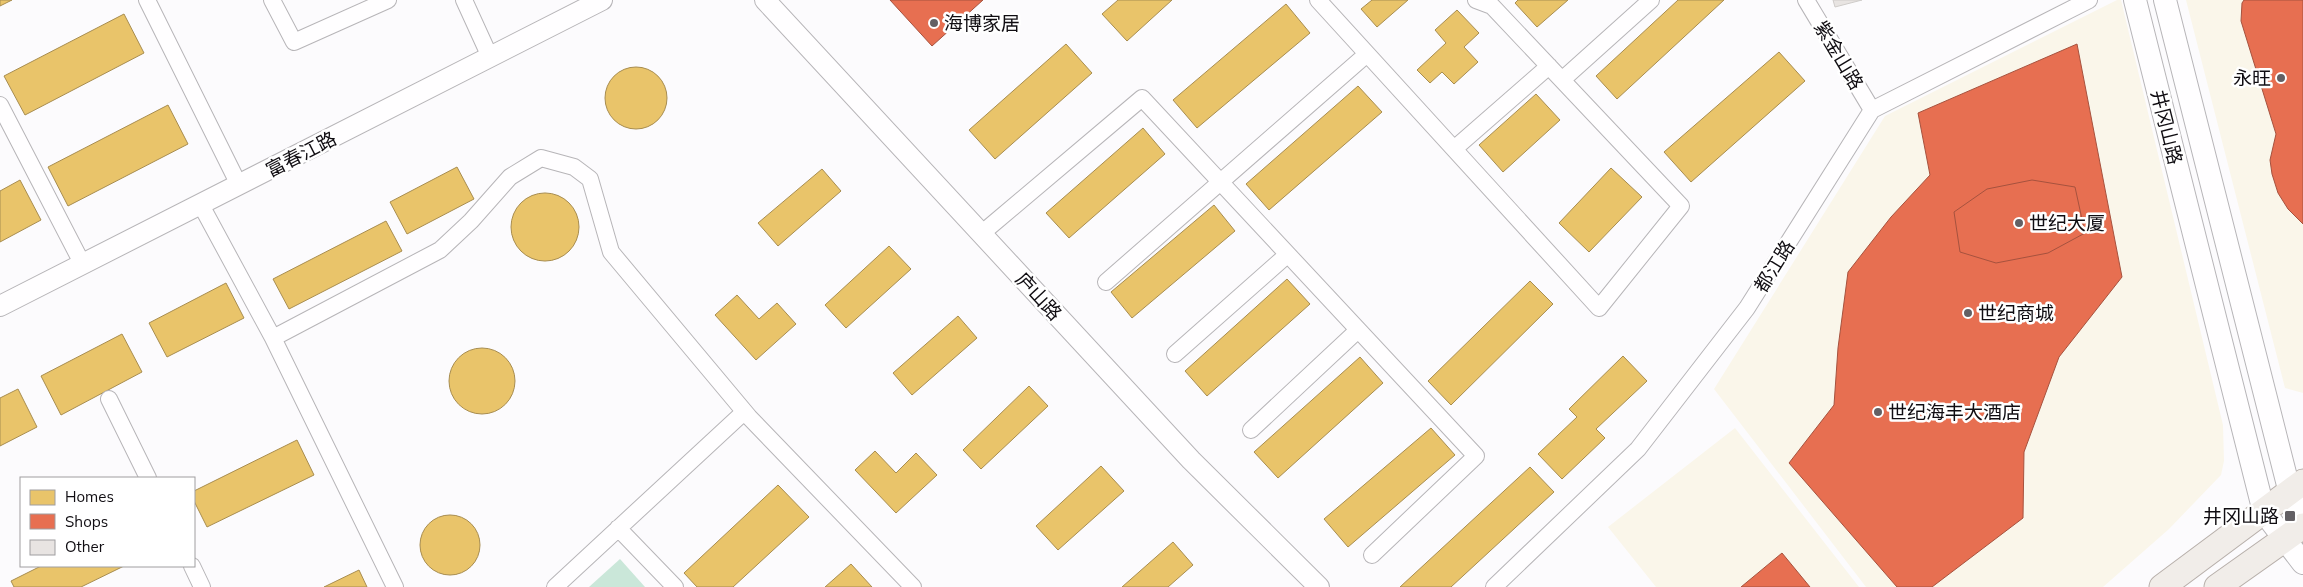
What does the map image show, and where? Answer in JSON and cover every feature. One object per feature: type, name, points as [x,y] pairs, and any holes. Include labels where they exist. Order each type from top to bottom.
[{"type":"main road","name":"井冈山路","points":[[2135,0],[2264,512],[2293,532],[2303,563]]},
{"type":"main road","name":"井冈山路","points":[[2165,0],[2298,496]]},
{"type":"main road","points":[[2162,587],[2264,512],[2298,496]]},
{"type":"main road","points":[[2217,587],[2293,532]]},
{"type":"street","points":[[147,0],[240,185]]},
{"type":"street","points":[[272,0],[294,42],[388,0]]},
{"type":"street","points":[[464,0],[490,57]]},
{"type":"street","name":"富春江路","points":[[0,306],[602,0]]},
{"type":"street","name":"庐山路","points":[[765,0],[1191,460],[1319,587]]},
{"type":"street","points":[[1318,0],[1599,308],[1681,206],[1492,6],[1476,0]]},
{"type":"street","points":[[1562,80],[1650,0]]},
{"type":"street","name":"紫金山路","points":[[1806,0],[1872,110]]},
{"type":"street","points":[[1872,110],[2089,0]]},
{"type":"street","points":[[1106,282],[1368,54]]},
{"type":"street","points":[[1454,148],[1549,66]]},
{"type":"street","points":[[981,234],[1142,98],[1220,184],[1476,456],[1372,555]]},
{"type":"street","points":[[0,105],[83,265]]},
{"type":"street","name":"都江路","points":[[1494,587],[1638,449],[1747,308],[1872,110]]},
{"type":"street","points":[[272,338],[440,250],[471,221],[510,177],[541,158],[574,167],[590,179],[611,252],[744,412],[913,587]]},
{"type":"street","points":[[201,205],[272,338],[396,587]]},
{"type":"street","points":[[1175,354],[1287,255]]},
{"type":"street","points":[[1251,430],[1358,330]]},
{"type":"street","points":[[109,399],[148,477]]},
{"type":"street","points":[[555,587],[744,412]]},
{"type":"street","points":[[618,528],[675,587]]},
{"type":"street","points":[[192,567],[202,587]]},
{"type":"shaded area","points":[[2117,0],[2121,0],[2223,425],[2224,461],[2221,475],[2169,529],[2103,587],[1866,587],[1714,389],[1885,116]]},
{"type":"shaded area","points":[[2186,0],[2303,0],[2303,393],[2285,388]]},
{"type":"shaded area","points":[[1735,428],[1859,587],[1656,587],[1608,527]]},
{"type":"green space","points":[[620,559],[645,587],[589,587]]},
{"type":"building: Homes","points":[[0,0],[12,0],[0,6]]},
{"type":"building: Homes","points":[[1118,0],[1172,0],[1127,41],[1102,14]]},
{"type":"building: Homes","points":[[1372,0],[1408,0],[1377,27],[1361,9]]},
{"type":"building: Homes","points":[[1518,0],[1568,0],[1537,27],[1515,3]]},
{"type":"building: Homes","points":[[1678,0],[1724,0],[1617,99],[1596,76]]},
{"type":"building: Homes","points":[[1286,4],[1310,33],[1197,128],[1173,100]]},
{"type":"building: Homes","points":[[1457,10],[1479,33],[1464,47],[1478,62],[1454,84],[1442,72],[1430,83],[1417,70],[1446,43],[1435,30]]},
{"type":"building: Homes","points":[[124,14],[144,53],[25,115],[4,76]]},
{"type":"building: Homes","points":[[1066,44],[1092,73],[995,159],[969,130]]},
{"type":"building: Homes","points":[[1779,52],[1805,81],[1691,182],[1664,152]]},
{"type":"building: Homes","points":[[630,67],[642,67],[658,76],[665,86],[667,98],[665,110],[658,120],[642,129],[630,129],[619,124],[610,115],[605,104],[605,92],[610,81],[619,72]]},
{"type":"building: Homes","points":[[1358,86],[1382,112],[1269,210],[1246,184]]},
{"type":"building: Homes","points":[[1536,94],[1560,120],[1503,172],[1479,145]]},
{"type":"building: Homes","points":[[168,105],[188,144],[68,206],[48,167]]},
{"type":"building: Homes","points":[[1143,128],[1165,154],[1069,238],[1046,213]]},
{"type":"building: Homes","points":[[457,167],[474,199],[407,234],[390,202]]},
{"type":"building: Homes","points":[[1611,168],[1642,197],[1589,252],[1559,223]]},
{"type":"building: Homes","points":[[822,169],[841,191],[778,246],[758,223]]},
{"type":"building: Homes","points":[[20,180],[41,220],[0,242],[0,191]]},
{"type":"building: Homes","points":[[545,193],[558,196],[569,203],[576,214],[579,227],[576,240],[569,251],[558,258],[545,261],[532,258],[521,251],[514,240],[511,227],[514,214],[521,203],[532,196]]},
{"type":"building: Homes","points":[[1214,205],[1235,231],[1132,318],[1111,292]]},
{"type":"building: Homes","points":[[386,221],[402,251],[289,309],[273,279]]},
{"type":"building: Homes","points":[[889,246],[911,269],[846,328],[825,305]]},
{"type":"building: Homes","points":[[1287,279],[1310,304],[1207,396],[1185,371]]},
{"type":"building: Homes","points":[[1530,281],[1553,304],[1451,405],[1428,381]]},
{"type":"building: Homes","points":[[226,283],[244,318],[167,357],[149,323]]},
{"type":"building: Homes","points":[[737,295],[759,319],[777,303],[796,324],[756,360],[715,315]]},
{"type":"building: Homes","points":[[958,316],[977,338],[912,395],[893,373]]},
{"type":"building: Homes","name":"世纪海丰大酒店","points":[[1862,329],[1924,335],[1908,429],[1857,501],[1815,461],[1855,395]]},
{"type":"building: Homes","points":[[122,334],[142,372],[61,415],[41,376]]},
{"type":"building: Homes","points":[[482,348],[495,351],[505,358],[512,368],[515,381],[512,394],[505,404],[495,411],[482,414],[469,411],[459,404],[452,394],[449,381],[452,368],[459,358],[469,351]]},
{"type":"building: Homes","points":[[1623,356],[1647,381],[1596,429],[1605,438],[1562,479],[1538,454],[1577,417],[1569,409]]},
{"type":"building: Homes","points":[[1360,357],[1383,383],[1278,478],[1254,452]]},
{"type":"building: Homes","points":[[1029,386],[1048,406],[981,469],[963,450]]},
{"type":"building: Homes","points":[[18,389],[37,427],[0,446],[0,398]]},
{"type":"building: Homes","points":[[1431,428],[1455,455],[1348,547],[1324,519]]},
{"type":"building: Homes","points":[[297,440],[314,475],[207,527],[195,503],[195,491]]},
{"type":"building: Homes","points":[[875,451],[896,473],[916,453],[937,475],[896,513],[855,470]]},
{"type":"building: Homes","points":[[1101,466],[1124,491],[1058,550],[1036,526]]},
{"type":"building: Homes","points":[[1530,467],[1554,492],[1451,587],[1400,587]]},
{"type":"building: Homes","points":[[778,485],[809,517],[733,587],[697,587],[684,573]]},
{"type":"building: Homes","points":[[444,515],[456,515],[467,520],[475,528],[480,539],[478,557],[467,570],[456,575],[444,575],[433,570],[425,562],[420,551],[420,539],[425,528],[433,520]]},
{"type":"building: Homes","points":[[1173,542],[1193,565],[1168,587],[1122,587]]},
{"type":"building: Homes","points":[[851,564],[872,587],[825,587]]},
{"type":"building: Homes","points":[[39,567],[122,567],[81,587],[14,587],[11,581]]},
{"type":"building: Homes","points":[[359,570],[367,587],[324,587]]},
{"type":"building: Shops","name":"海博家居","points":[[890,0],[983,0],[932,46]]},
{"type":"building: Shops","name":"永旺","points":[[2244,0],[2303,0],[2303,224],[2288,209],[2278,193],[2272,174],[2270,160],[2276,134],[2241,21],[2242,3]]},
{"type":"building: Shops","name":"世纪商城","points":[[2077,44],[2122,277],[2059,357],[2024,452],[2023,518],[1932,587],[1897,587],[1789,463],[1834,405],[1838,348],[1848,272],[1891,217],[1930,175],[1918,113]]},
{"type":"building: Shops","name":"世纪大厦","points":[[2032,180],[2075,187],[2085,233],[2048,253],[1996,263],[1960,252],[1954,212],[1987,189]]},
{"type":"building: Shops","points":[[1782,553],[1810,587],[1741,587]]},
{"type":"building: Other","points":[[1833,0],[1862,0],[1835,7]]},
{"type":"place","name":"海博家居","points":[[934,23]]},
{"type":"place","name":"永旺","points":[[2281,78]]},
{"type":"place","name":"世纪大厦","points":[[2019,223]]},
{"type":"place","name":"世纪商城","points":[[1968,313]]},
{"type":"place","name":"世纪海丰大酒店","points":[[1878,412]]},
{"type":"place","name":"井冈山路","points":[[2290,516]]}]
